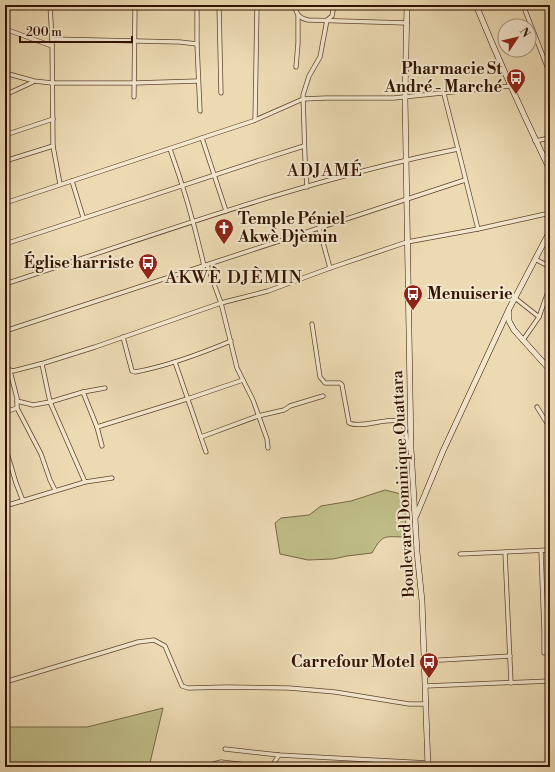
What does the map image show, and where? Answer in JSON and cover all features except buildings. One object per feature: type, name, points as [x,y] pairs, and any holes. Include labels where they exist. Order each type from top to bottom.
[{"type":"street","points":[[50,5],[52,38],[53,146],[60,184]]},
{"type":"street","points":[[134,97],[134,41],[136,5]]},
{"type":"street","points":[[197,5],[200,111]]},
{"type":"street","points":[[220,5],[220,93]]},
{"type":"street","points":[[255,120],[258,5]]},
{"type":"street","points":[[295,5],[298,16],[296,67]]},
{"type":"street","points":[[307,187],[303,99],[305,86],[320,57],[327,20],[332,16],[334,5]]},
{"type":"street","name":"Boulevard Dominique Ouattara","points":[[407,5],[405,97],[411,449],[422,601],[428,765]]},
{"type":"street","points":[[476,5],[495,52],[535,141],[550,170]]},
{"type":"street","points":[[523,5],[550,74]]},
{"type":"street","points":[[298,16],[302,19],[308,20],[407,23]]},
{"type":"street","points":[[5,29],[52,46]]},
{"type":"street","points":[[52,38],[180,42],[197,44]]},
{"type":"street","points":[[5,73],[52,84],[198,81]]},
{"type":"street","points":[[5,95],[34,81]]},
{"type":"street","points":[[5,203],[255,120],[303,99],[405,97],[511,86]]},
{"type":"street","points":[[444,94],[478,229]]},
{"type":"street","points":[[5,135],[53,119]]},
{"type":"street","points":[[202,138],[226,211]]},
{"type":"street","points":[[535,141],[550,138]]},
{"type":"street","points":[[5,161],[53,146]]},
{"type":"street","points":[[5,244],[83,217],[304,146]]},
{"type":"street","points":[[170,149],[183,185],[206,266],[221,303],[238,368],[253,400],[267,439],[268,448]]},
{"type":"street","points":[[5,284],[254,202],[407,160],[458,149]]},
{"type":"street","points":[[5,331],[465,180]]},
{"type":"street","points":[[72,181],[83,217]]},
{"type":"street","points":[[10,371],[42,364],[221,303],[268,291],[407,242],[478,229],[550,213]]},
{"type":"street","points":[[319,228],[330,268]]},
{"type":"street","points":[[415,519],[442,452],[509,309],[550,231]]},
{"type":"street","points":[[535,259],[550,267]]},
{"type":"street","points":[[523,340],[539,317],[550,286]]},
{"type":"street","points":[[515,298],[539,317]]},
{"type":"street","points":[[509,309],[509,321],[511,326],[550,370]]},
{"type":"street","points":[[312,324],[320,377],[325,383],[342,385],[349,423],[352,425],[395,420],[400,422],[403,426],[407,445],[411,449]]},
{"type":"street","points":[[123,337],[132,371],[135,372],[175,362],[232,341]]},
{"type":"street","points":[[5,360],[10,371],[17,401],[17,408],[41,454],[55,490]]},
{"type":"street","points":[[175,362],[206,452]]},
{"type":"street","points":[[42,364],[50,402],[85,482]]},
{"type":"street","points":[[97,427],[243,380]]},
{"type":"street","points":[[17,401],[33,405],[50,402],[83,392],[106,388]]},
{"type":"street","points":[[83,392],[97,427],[102,446]]},
{"type":"street","points":[[201,437],[258,416],[284,410],[290,406],[323,396]]},
{"type":"street","points":[[537,407],[550,428]]},
{"type":"street","points":[[5,412],[17,408]]},
{"type":"street","points":[[5,446],[23,501]]},
{"type":"street","points":[[5,506],[85,482],[112,478]]},
{"type":"street","points":[[460,554],[550,550]]},
{"type":"street","points":[[541,551],[544,653]]},
{"type":"street","points":[[505,552],[511,683]]},
{"type":"street","points":[[5,682],[138,642],[154,640],[165,646],[182,686],[188,688],[235,686],[290,688],[335,692],[409,704],[426,704]]},
{"type":"street","points":[[424,661],[510,656]]},
{"type":"street","points":[[425,686],[550,681]]},
{"type":"street","points":[[225,749],[279,755],[428,765]]},
{"type":"street","points":[[270,767],[279,755]]},
{"type":"street","points":[[208,767],[221,762],[264,767]]},
{"type":"shaded area","points":[[385,490],[405,495],[406,537],[389,537],[382,539],[372,553],[333,559],[308,560],[280,554],[275,523],[281,518],[309,515],[321,506],[351,501]]},
{"type":"shaded area","points":[[163,708],[149,767],[5,767],[5,727],[87,727]]},
{"type":"place","name":"Pharmacie St André - Marché","points":[[516,95]]},
{"type":"place","name":"Temple Péniel Akwè Djèmin","points":[[224,245]]},
{"type":"place","name":"Église harriste","points":[[148,280]]},
{"type":"place","name":"Menuiserie","points":[[413,311]]},
{"type":"place","name":"Carrefour Motel","points":[[429,679]]},
{"type":"district","name":"ADJAMÉ","points":[[325,171]]},
{"type":"district","name":"AKWÈ DJÈMIN","points":[[234,277]]}]
